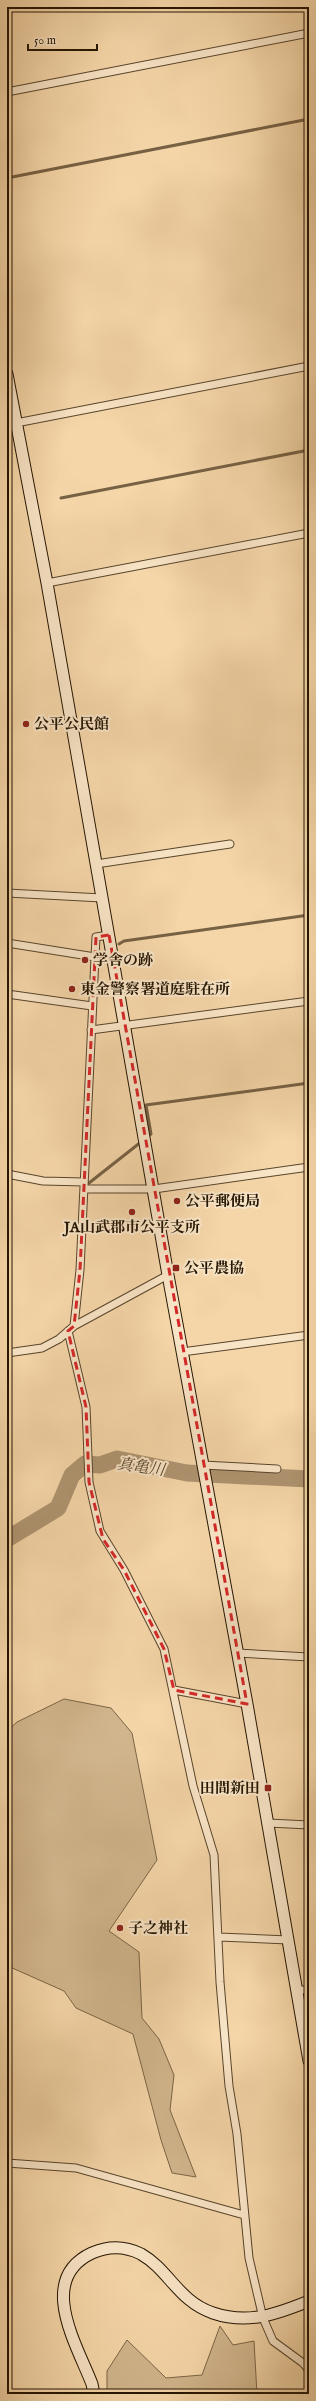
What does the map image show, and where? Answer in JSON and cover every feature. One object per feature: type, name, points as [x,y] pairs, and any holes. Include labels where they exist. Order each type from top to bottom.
[{"type":"street","points":[[7,92],[309,33]]},
{"type":"street","points":[[16,423],[309,366]]},
{"type":"street","points":[[7,374],[8,387],[47,583],[168,1275],[247,1704],[309,2061]]},
{"type":"street","points":[[47,583],[309,533]]},
{"type":"street","points":[[96,864],[230,844]]},
{"type":"street","points":[[7,892],[102,898]]},
{"type":"street","points":[[74,1326],[80,1270],[96,937],[108,935]]},
{"type":"street","points":[[7,943],[95,957]]},
{"type":"street","points":[[7,994],[92,1006]]},
{"type":"street","points":[[91,1030],[309,1001]]},
{"type":"street","points":[[7,1174],[43,1181],[154,1189],[309,1167]]},
{"type":"street","points":[[7,1353],[42,1348],[68,1332],[74,1326],[168,1275]]},
{"type":"street","points":[[68,1332],[86,1407],[89,1482],[100,1531],[124,1570],[164,1649],[174,1690],[175,1707],[193,1786],[214,1855],[225,2040],[249,2258],[263,2318],[272,2341],[303,2363],[309,2370]]},
{"type":"street","points":[[182,1352],[309,1334]]},
{"type":"street","points":[[203,1465],[277,1468]]},
{"type":"street","points":[[237,1653],[309,1657]]},
{"type":"street","points":[[174,1690],[247,1704]]},
{"type":"street","points":[[268,1823],[309,1825]]},
{"type":"street","points":[[219,1937],[288,1940]]},
{"type":"street","points":[[297,1990],[309,1990]]},
{"type":"street","points":[[7,2163],[76,2168],[244,2215]]},
{"type":"street","points":[[94,2394],[92,2384],[66,2319],[63,2290],[73,2267],[84,2257],[99,2250],[116,2247],[131,2249],[142,2255],[156,2265],[181,2294],[213,2313],[244,2319],[263,2318],[309,2301]]},
{"type":"highlighted area","points":[[109,935],[247,1704],[174,1690],[164,1649],[124,1570],[103,1539],[89,1482],[86,1407],[68,1331],[74,1326],[80,1270],[96,937]]},
{"type":"shaded area","points":[[64,1699],[111,1708],[132,1733],[157,1860],[109,1931],[139,1952],[142,2018],[159,2039],[174,2075],[170,2110],[196,2177],[172,2173],[161,2140],[133,2034],[76,2008],[64,1991],[10,1967],[10,2026],[7,2026],[7,1731],[17,1722]]},
{"type":"shaded area","points":[[220,2326],[233,2345],[254,2341],[257,2394],[107,2394],[107,2371],[127,2340],[166,2378],[202,2375]]},
{"type":"waterway","points":[[7,9],[17,7]]},
{"type":"waterway","points":[[7,178],[309,119]]},
{"type":"waterway","points":[[61,498],[309,450]]},
{"type":"waterway","points":[[119,944],[124,941],[309,915]]},
{"type":"waterway","points":[[147,1137],[151,1134],[146,1105],[309,1083]]},
{"type":"waterway","points":[[89,1183],[141,1142]]},
{"type":"waterway","name":"真亀川","points":[[7,1539],[58,1508],[72,1475],[85,1464],[100,1465],[117,1459],[187,1473],[309,1479]]},
{"type":"place","name":"公平公民館","points":[[26,724]]},
{"type":"place","name":"学舎の跡","points":[[85,960]]},
{"type":"place","name":"東金警察署道庭駐在所","points":[[72,989]]},
{"type":"place","name":"公平郵便局","points":[[177,1201]]},
{"type":"place","name":"JA山武郡市公平支所","points":[[132,1212]]},
{"type":"place","name":"公平農協","points":[[176,1268]]},
{"type":"place","name":"田間新田","points":[[268,1788]]},
{"type":"place","name":"子之神社","points":[[120,1928]]}]
